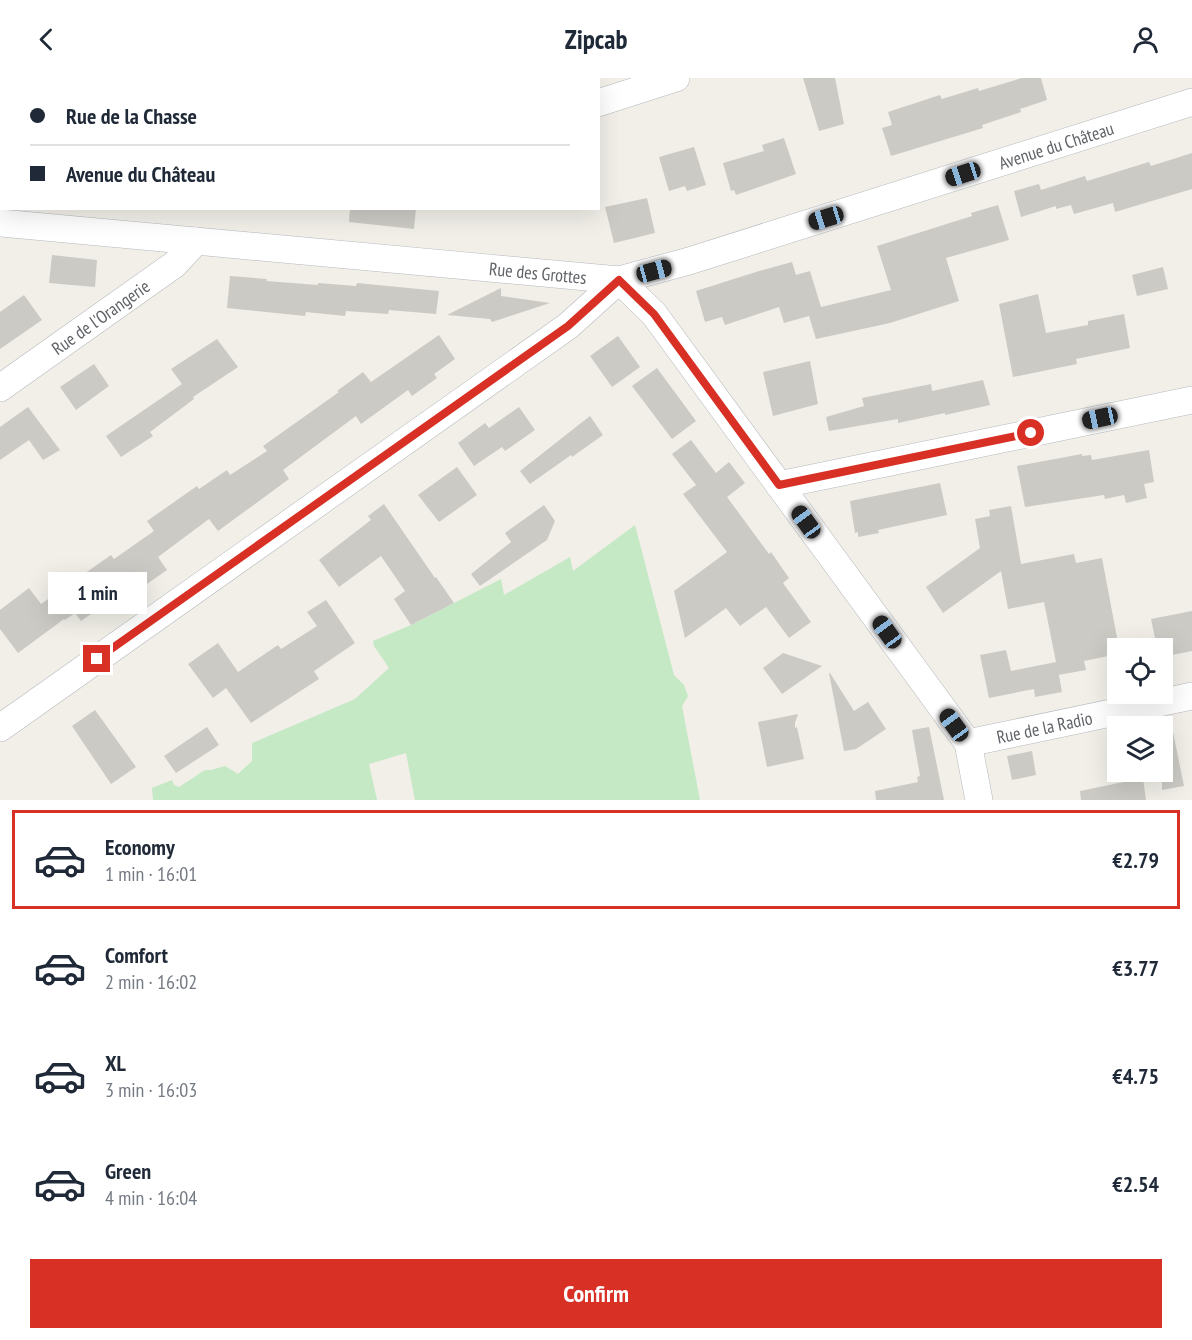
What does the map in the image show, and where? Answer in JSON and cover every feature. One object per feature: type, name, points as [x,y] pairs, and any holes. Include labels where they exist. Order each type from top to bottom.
[{"type":"street","points":[[600,102],[676,78]]},
{"type":"street","name":"Avenue du Château","points":[[0,728],[568,326],[619,280],[689,261],[1192,102]]},
{"type":"street","name":"Rue des Grottes","points":[[0,223],[619,280]]},
{"type":"street","name":"Rue de l'Orangerie","points":[[0,388],[175,264],[196,241]]},
{"type":"street","points":[[619,280],[654,314],[968,743],[979,800]]},
{"type":"street","points":[[779,485],[1192,400]]},
{"type":"street","name":"Rue de la Radio","points":[[968,743],[1192,696]]},
{"type":"green space","points":[[635,525],[674,675],[684,685],[688,696],[682,706],[700,800],[415,800],[406,753],[369,764],[377,800],[153,800],[152,788],[172,780],[174,785],[179,787],[205,770],[225,766],[238,774],[252,761],[252,743],[355,699],[389,668],[373,641],[411,625],[501,579],[504,595],[570,557],[573,571]]},
{"type":"building","points":[[803,78],[835,78],[844,124],[819,131]]},
{"type":"building","points":[[1022,78],[1041,78],[1047,100],[1020,109],[1021,112],[982,125],[983,128],[891,156],[882,128],[892,125],[888,112],[940,95],[942,99]]},
{"type":"building","points":[[784,138],[796,174],[736,195],[734,190],[731,191],[723,163],[764,151],[762,145]]},
{"type":"building","points":[[694,147],[706,185],[687,191],[685,186],[669,191],[659,157]]},
{"type":"building","points":[[1192,153],[1192,189],[1115,212],[1113,203],[1074,214],[1071,205],[1056,209],[1056,206],[1021,217],[1014,191],[1039,184],[1041,190],[1085,176],[1087,181],[1149,162],[1151,166]]},
{"type":"building","points":[[647,198],[655,233],[614,243],[605,207]]},
{"type":"building","points":[[998,205],[1009,240],[946,258],[959,301],[890,323],[816,339],[809,316],[784,323],[779,307],[725,325],[722,317],[705,322],[696,291],[792,262],[796,275],[810,271],[821,307],[891,290],[877,246],[972,216],[971,213]]},
{"type":"building","points":[[350,210],[416,210],[414,229],[349,222]]},
{"type":"building","points":[[52,255],[97,260],[95,287],[49,283]]},
{"type":"building","points":[[1163,267],[1168,289],[1137,296],[1132,275]]},
{"type":"building","points":[[230,276],[318,285],[318,283],[356,286],[357,283],[439,291],[436,314],[389,310],[388,314],[346,311],[345,316],[306,312],[305,316],[227,308]]},
{"type":"building","points":[[501,288],[501,296],[550,303],[492,322],[490,319],[447,315]]},
{"type":"building","points":[[1038,294],[1046,333],[1088,325],[1088,321],[1124,314],[1130,348],[1076,359],[1077,364],[1013,377],[999,304]]},
{"type":"building","points":[[24,295],[42,320],[0,349],[0,312]]},
{"type":"building","points":[[439,335],[455,359],[434,374],[437,378],[412,396],[408,390],[361,424],[356,416],[283,470],[289,479],[218,531],[209,519],[158,557],[167,570],[144,586],[137,578],[81,621],[75,613],[18,653],[0,629],[0,610],[29,588],[41,604],[111,555],[114,559],[154,531],[147,521],[197,486],[199,489],[227,470],[230,475],[267,451],[263,446],[339,392],[337,391],[363,372],[371,382]]},
{"type":"building","points":[[618,336],[640,367],[612,387],[590,356]]},
{"type":"building","points":[[217,339],[238,367],[193,397],[194,399],[150,432],[153,436],[121,457],[106,436],[182,384],[171,369]]},
{"type":"building","points":[[810,361],[818,404],[773,416],[763,372]]},
{"type":"building","points":[[94,364],[109,386],[76,410],[60,387]]},
{"type":"building","points":[[657,368],[696,421],[672,439],[632,386]]},
{"type":"building","points":[[983,380],[990,405],[898,423],[898,419],[829,431],[826,417],[864,406],[862,398],[931,384],[932,391]]},
{"type":"building","points":[[28,407],[60,450],[43,460],[29,440],[0,460],[0,427]]},
{"type":"building","points":[[519,407],[535,430],[505,451],[502,447],[474,466],[458,443],[485,423],[489,428]]},
{"type":"building","points":[[590,416],[603,435],[530,484],[520,471]]},
{"type":"building","points":[[691,440],[716,473],[729,462],[745,483],[727,497],[789,578],[783,583],[811,622],[789,638],[766,607],[740,626],[726,608],[685,638],[674,591],[727,552],[683,494],[696,485],[672,454]]},
{"type":"building","points":[[1149,450],[1154,482],[1144,484],[1147,498],[1126,503],[1124,495],[1105,499],[1104,495],[1025,507],[1017,466],[1082,454],[1082,456],[1091,455],[1092,460]]},
{"type":"building","points":[[457,467],[477,495],[439,522],[418,495]]},
{"type":"building","points":[[940,483],[947,515],[878,530],[879,533],[858,537],[858,532],[855,533],[850,501]]},
{"type":"building","points":[[384,504],[454,603],[411,625],[394,599],[405,591],[381,556],[339,587],[319,560],[371,520],[368,516]]},
{"type":"building","points":[[544,505],[555,521],[547,540],[480,586],[471,574],[511,542],[505,533]]},
{"type":"building","points":[[1011,506],[1021,564],[1074,554],[1076,563],[1102,558],[1117,638],[1107,638],[1107,656],[1084,661],[1086,670],[1059,675],[1062,692],[1035,697],[1034,689],[989,698],[980,655],[1006,650],[1011,671],[1056,662],[1044,602],[1008,609],[1001,571],[943,613],[926,587],[980,548],[975,519],[990,516],[989,510]]},
{"type":"building","points":[[326,600],[355,643],[314,671],[319,679],[251,723],[226,688],[213,698],[188,664],[218,643],[238,672],[278,645],[281,649],[317,626],[307,612]]},
{"type":"building","points":[[1192,611],[1192,651],[1173,655],[1173,638],[1155,638],[1151,619]]},
{"type":"building","points":[[783,653],[822,666],[782,694],[763,668]]},
{"type":"building","points":[[829,673],[854,711],[868,702],[886,729],[856,749],[844,751]]},
{"type":"building","points":[[95,710],[136,767],[111,784],[72,726]]},
{"type":"building","points":[[798,714],[795,728],[797,727],[804,759],[767,767],[758,722]]},
{"type":"building","points":[[207,727],[219,745],[176,773],[164,756]]},
{"type":"building","points":[[929,727],[944,800],[876,800],[875,791],[918,782],[917,777],[920,776],[912,730]]},
{"type":"building","points":[[1173,732],[1184,786],[1162,790],[1162,782],[1173,782]]},
{"type":"building","points":[[1032,751],[1036,775],[1012,780],[1007,756]]},
{"type":"building","points":[[1124,782],[1144,782],[1146,800],[1081,800],[1080,791]]},
{"type":"route","points":[[97,659],[568,326],[619,280],[654,314],[779,485],[1031,433]]}]
